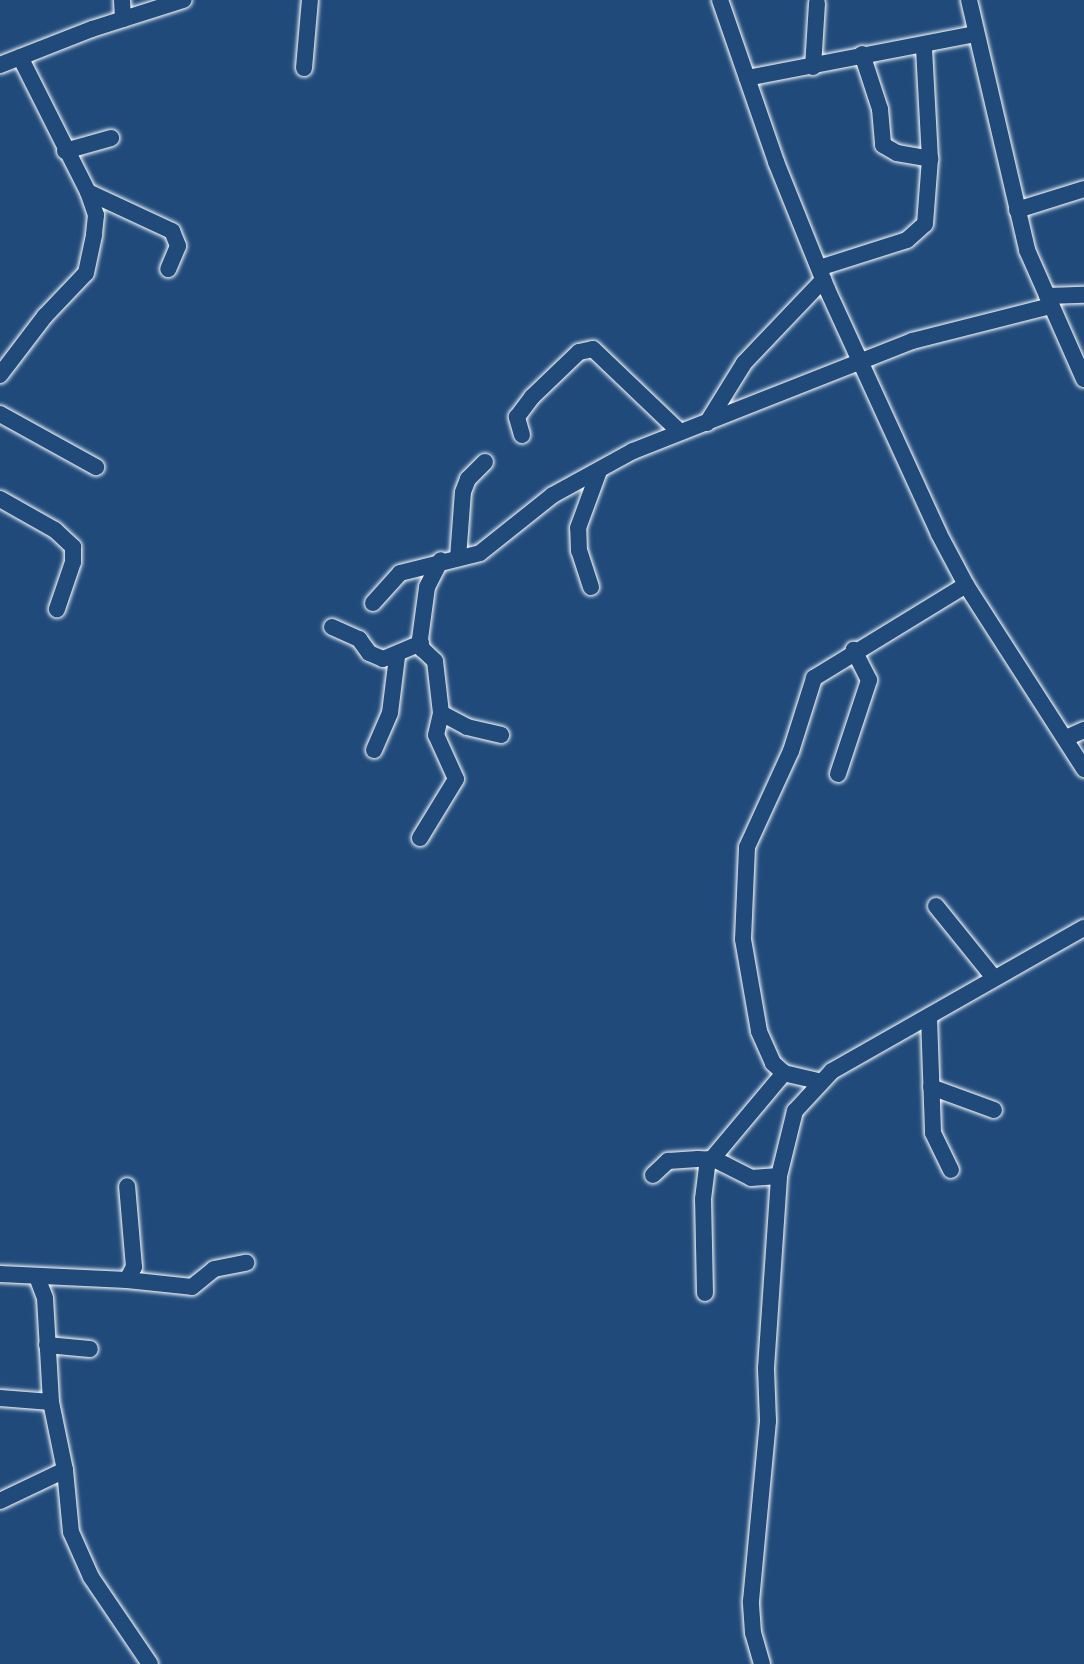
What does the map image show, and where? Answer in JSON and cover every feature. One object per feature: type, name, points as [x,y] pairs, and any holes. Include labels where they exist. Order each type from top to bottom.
[{"type":"street","points":[[122,0],[123,19]]},
{"type":"street","points":[[304,68],[310,0]]},
{"type":"street","points":[[720,0],[821,274],[967,585],[1084,769]]},
{"type":"street","points":[[970,0],[1027,250],[1084,379]]},
{"type":"street","points":[[0,65],[172,2]]},
{"type":"street","points":[[813,67],[817,3]]},
{"type":"street","points":[[747,78],[813,67],[862,54],[923,47],[976,34]]},
{"type":"street","points":[[707,423],[744,363],[821,274],[918,233],[925,224],[930,159],[923,47]]},
{"type":"street","points":[[862,54],[880,109],[883,145],[897,153],[930,159]]},
{"type":"street","points":[[0,375],[45,316],[86,273],[96,215],[88,192],[20,57]]},
{"type":"street","points":[[65,151],[111,138]]},
{"type":"street","points":[[1017,210],[1084,189]]},
{"type":"street","points":[[88,192],[172,231],[178,246],[168,269]]},
{"type":"street","points":[[373,603],[400,573],[480,553],[552,495],[632,451],[932,335],[1048,301],[1084,295]]},
{"type":"street","points":[[522,435],[516,417],[531,397],[579,352],[593,349],[680,432]]},
{"type":"street","points":[[0,414],[96,467]]},
{"type":"street","points":[[420,838],[456,779],[436,735],[441,713],[435,661],[421,643],[427,587],[449,559],[468,479],[485,462]]},
{"type":"street","points":[[591,587],[579,551],[578,528],[589,488],[599,471]]},
{"type":"street","points":[[0,499],[55,530],[73,547],[74,562],[57,609]]},
{"type":"street","points":[[818,1081],[784,1073],[765,1048],[750,996],[743,939],[747,847],[791,751],[807,690],[814,678],[854,650],[967,585]]},
{"type":"street","points":[[332,627],[359,639],[378,658],[397,657],[421,643]]},
{"type":"street","points":[[838,774],[869,680],[854,650]]},
{"type":"street","points":[[374,750],[390,713],[397,657]]},
{"type":"street","points":[[441,713],[467,727],[501,735]]},
{"type":"street","points":[[1066,738],[1084,730]]},
{"type":"street","points":[[936,906],[995,978]]},
{"type":"street","points":[[762,1664],[753,1633],[751,1601],[768,1421],[766,1368],[779,1177],[796,1111],[818,1081],[1084,928]]},
{"type":"street","points":[[929,1017],[934,1143],[951,1170]]},
{"type":"street","points":[[705,1293],[703,1199],[710,1160],[784,1073]]},
{"type":"street","points":[[931,1087],[994,1110]]},
{"type":"street","points":[[653,1175],[668,1161],[710,1160],[751,1178],[779,1177]]},
{"type":"street","points":[[127,1186],[134,1267],[127,1280]]},
{"type":"street","points":[[0,1274],[127,1280],[192,1287],[214,1269],[246,1263]]},
{"type":"street","points":[[37,1277],[45,1298],[51,1402],[65,1470],[71,1532],[79,1554],[150,1664]]},
{"type":"street","points":[[47,1345],[90,1349]]},
{"type":"street","points":[[0,1398],[51,1402]]},
{"type":"street","points":[[0,1501],[65,1470]]}]
